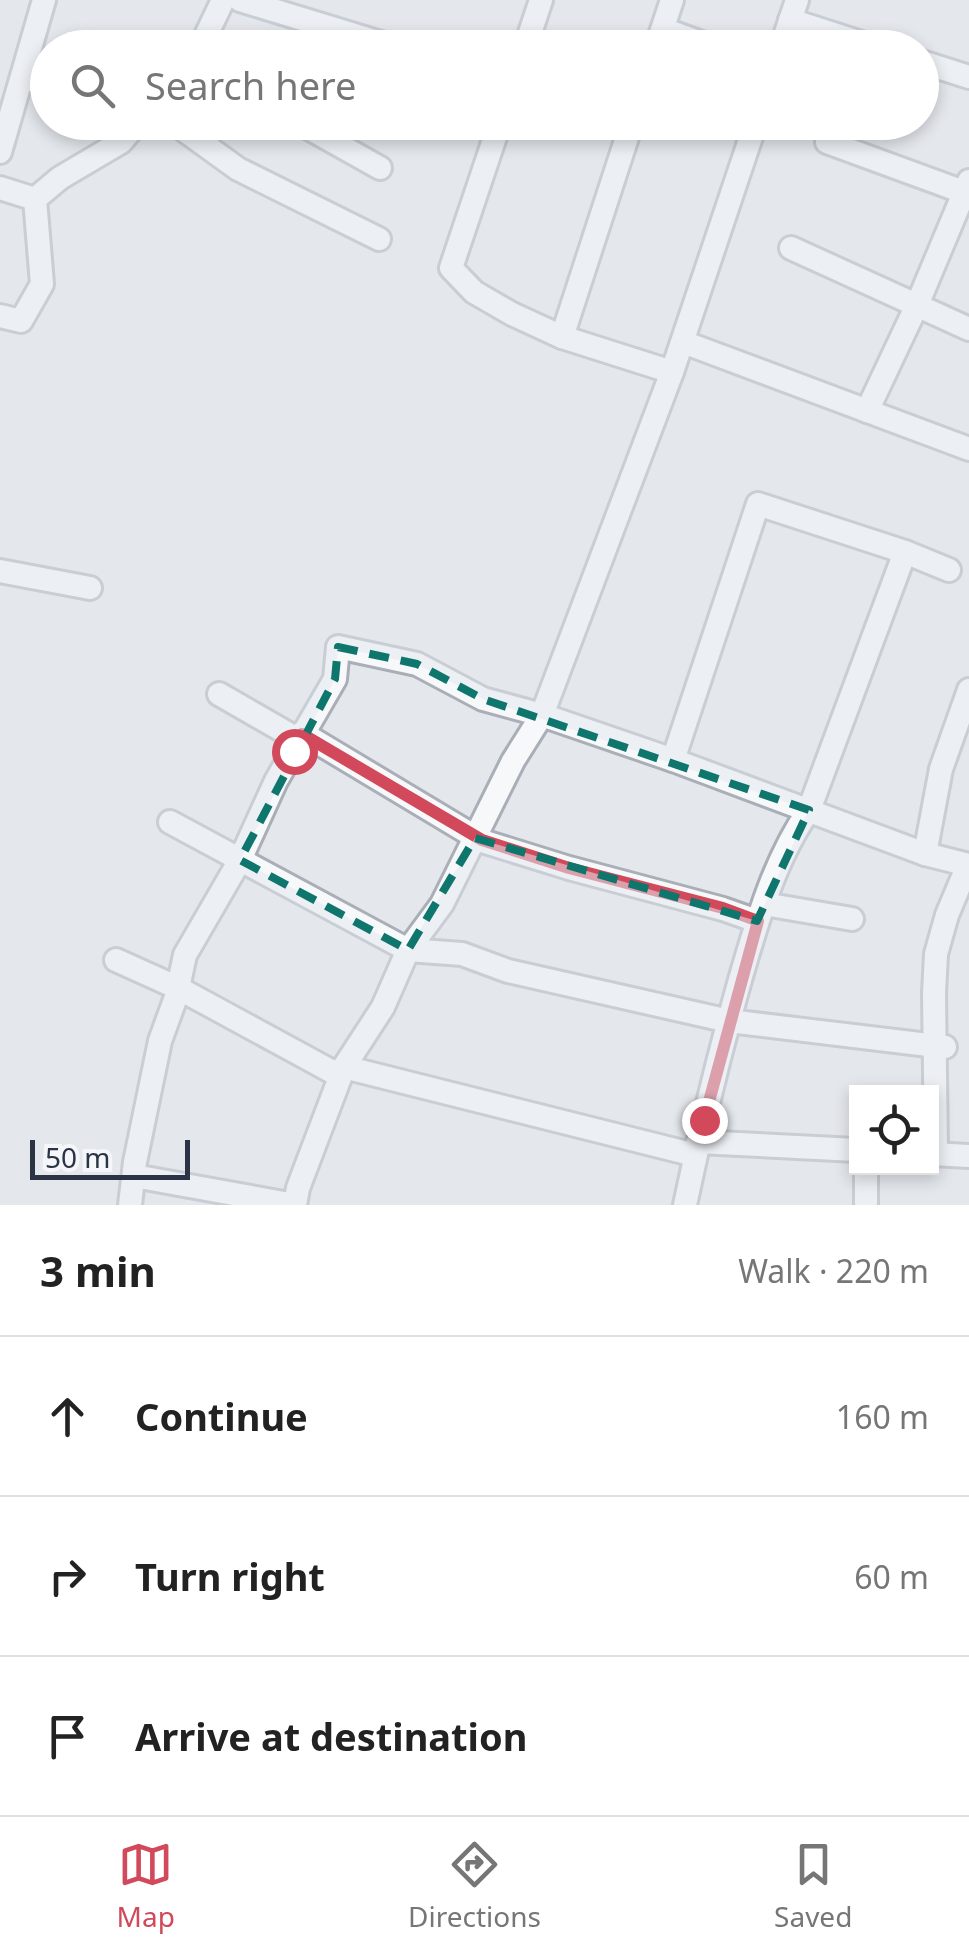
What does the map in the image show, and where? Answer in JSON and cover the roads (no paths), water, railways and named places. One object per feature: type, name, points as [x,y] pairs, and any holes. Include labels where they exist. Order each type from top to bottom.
[{"type":"street","points":[[36,30],[44,0]]},
{"type":"street","points":[[208,30],[222,0]]},
{"type":"street","points":[[240,0],[338,30]]},
{"type":"street","points":[[531,30],[541,0]]},
{"type":"street","points":[[663,30],[672,0]]},
{"type":"street","points":[[794,10],[838,30]]},
{"type":"street","points":[[0,152],[30,51]]},
{"type":"street","points":[[939,67],[969,77]]},
{"type":"street","points":[[23,76],[30,79]]},
{"type":"street","points":[[35,199],[60,178],[123,140]]},
{"type":"street","points":[[198,140],[238,169],[379,239]]},
{"type":"street","points":[[330,140],[380,168]]},
{"type":"street","points":[[494,140],[451,268],[474,292],[512,314],[562,337],[672,372]]},
{"type":"street","points":[[562,337],[626,140]]},
{"type":"street","points":[[134,1176],[295,1205],[342,1072],[383,1006],[408,950],[442,904],[513,761],[542,715],[672,372],[750,140]]},
{"type":"street","points":[[827,142],[967,189],[867,410]]},
{"type":"street","points":[[0,188],[35,199]]},
{"type":"street","points":[[0,316],[21,321],[42,284],[35,199]]},
{"type":"street","points":[[791,248],[969,329]]},
{"type":"street","points":[[682,342],[969,449]]},
{"type":"street","points":[[673,760],[758,504],[949,570]]},
{"type":"street","points":[[685,1205],[729,1021],[761,912],[792,834],[809,810],[905,552]]},
{"type":"street","points":[[0,571],[90,588]]},
{"type":"street","points":[[130,1205],[160,1041],[186,956],[240,860],[276,781],[335,679],[338,647],[416,664],[483,698],[673,760],[925,854],[969,865],[947,914],[936,954],[938,1085]]},
{"type":"street","points":[[925,854],[942,769],[969,690]]},
{"type":"street","points":[[219,694],[476,837],[569,868],[723,908],[852,919]]},
{"type":"street","points":[[170,822],[408,950],[462,954],[508,971],[729,1021],[940,1047]]},
{"type":"street","points":[[116,960],[342,1072],[697,1148],[849,1150]]},
{"type":"street","points":[[939,1154],[969,1156]]},
{"type":"street","points":[[866,1175],[866,1205]]}]
